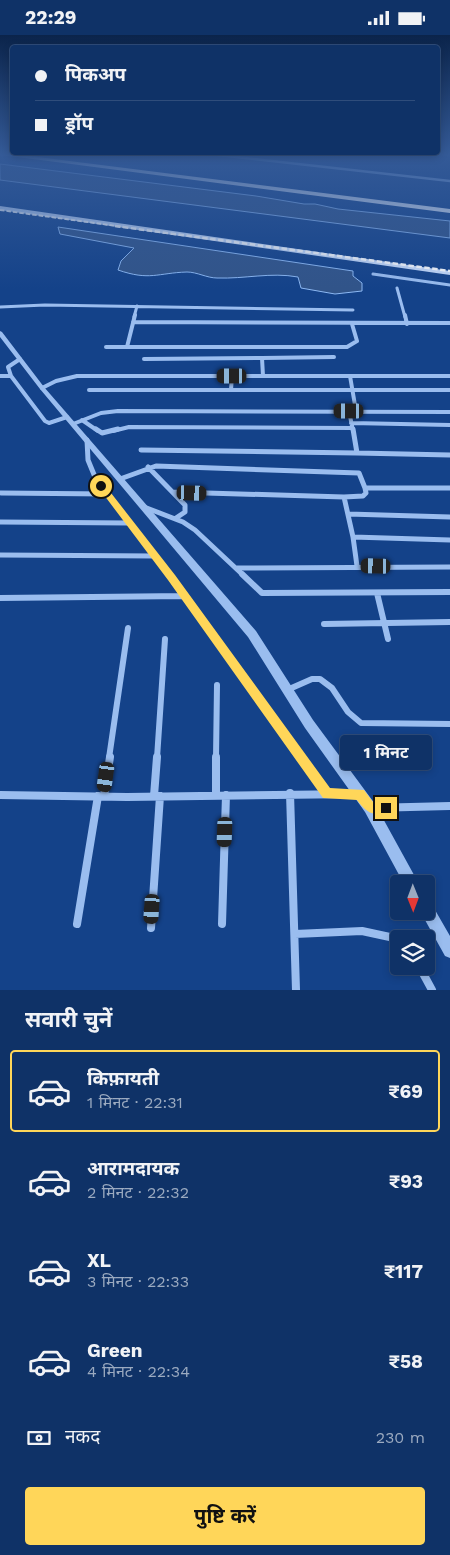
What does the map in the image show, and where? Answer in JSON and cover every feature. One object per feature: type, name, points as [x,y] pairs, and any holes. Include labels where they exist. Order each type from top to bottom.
[{"type":"highway","points":[[359,200],[450,211]]},
{"type":"highway","points":[[413,200],[450,204]]},
{"type":"main road","points":[[0,203],[450,267]]},
{"type":"main road","points":[[0,209],[450,273]]},
{"type":"street","points":[[374,274],[450,285]]},
{"type":"street","points":[[397,289],[407,323]]},
{"type":"street","points":[[127,347],[137,306]]},
{"type":"street","points":[[2,307],[137,306],[353,310]]},
{"type":"street","points":[[134,322],[450,323]]},
{"type":"street","points":[[106,347],[347,347],[357,341],[352,324]]},
{"type":"street","points":[[0,333],[42,388],[74,420],[86,440],[252,634],[287,690],[370,808],[407,875]]},
{"type":"street","points":[[144,359],[334,357]]},
{"type":"street","points":[[262,358],[262,376]]},
{"type":"street","points":[[20,359],[8,367],[11,376],[45,421],[49,423],[74,420],[103,413],[450,412]]},
{"type":"street","points":[[0,376],[11,376]]},
{"type":"street","points":[[232,376],[232,390]]},
{"type":"street","points":[[350,376],[356,411]]},
{"type":"street","points":[[42,388],[68,377],[450,376]]},
{"type":"street","points":[[89,390],[450,390]]},
{"type":"street","points":[[349,411],[358,453]]},
{"type":"street","points":[[74,420],[98,432],[118,429],[450,425]]},
{"type":"street","points":[[86,440],[90,468],[107,494],[155,556],[327,794]]},
{"type":"street","points":[[141,450],[450,455]]},
{"type":"street","points":[[120,479],[150,467],[258,467],[357,473],[362,476],[366,493],[363,496],[344,497],[172,492]]},
{"type":"street","points":[[150,467],[186,509],[176,519]]},
{"type":"street","points":[[365,487],[450,488]]},
{"type":"street","points":[[2,493],[107,494]]},
{"type":"street","points":[[344,497],[357,566]]},
{"type":"street","points":[[143,507],[176,519],[206,538],[258,590],[270,594],[450,592]]},
{"type":"street","points":[[348,514],[450,517]]},
{"type":"street","points":[[0,522],[129,523]]},
{"type":"street","points":[[352,537],[450,540]]},
{"type":"street","points":[[0,555],[155,556]]},
{"type":"street","points":[[237,568],[450,567]]},
{"type":"street","points":[[377,593],[388,639]]},
{"type":"street","points":[[0,598],[184,596]]},
{"type":"street","points":[[324,624],[450,622]]},
{"type":"street","points":[[77,924],[101,796],[128,628]]},
{"type":"street","points":[[151,928],[165,639]]},
{"type":"street","points":[[287,690],[314,679],[323,679],[328,683],[349,716],[361,723],[450,724]]},
{"type":"street","points":[[216,795],[217,685]]},
{"type":"street","points":[[290,793],[296,990]]},
{"type":"street","points":[[0,795],[360,794]]},
{"type":"street","points":[[222,924],[226,795]]},
{"type":"street","points":[[370,808],[450,806]]},
{"type":"street","points":[[433,920],[450,951]]},
{"type":"street","points":[[295,934],[370,932],[390,935]]},
{"type":"street","points":[[424,975],[432,990]]},
{"type":"water","points":[[152,200],[277,200],[338,209],[450,221],[450,238]]},
{"type":"water","points":[[58,227],[353,271],[353,276],[362,283],[362,291],[335,294],[301,288],[298,277],[288,276],[268,275],[217,278],[187,272],[153,276],[138,275],[118,270],[121,261],[134,248],[60,234]]},
{"type":"railway","points":[[0,210],[124,227]]},
{"type":"railway","points":[[115,226],[450,271]]},
{"type":"route","points":[[101,486],[171,578],[327,794],[360,794],[370,808],[386,808]]}]
